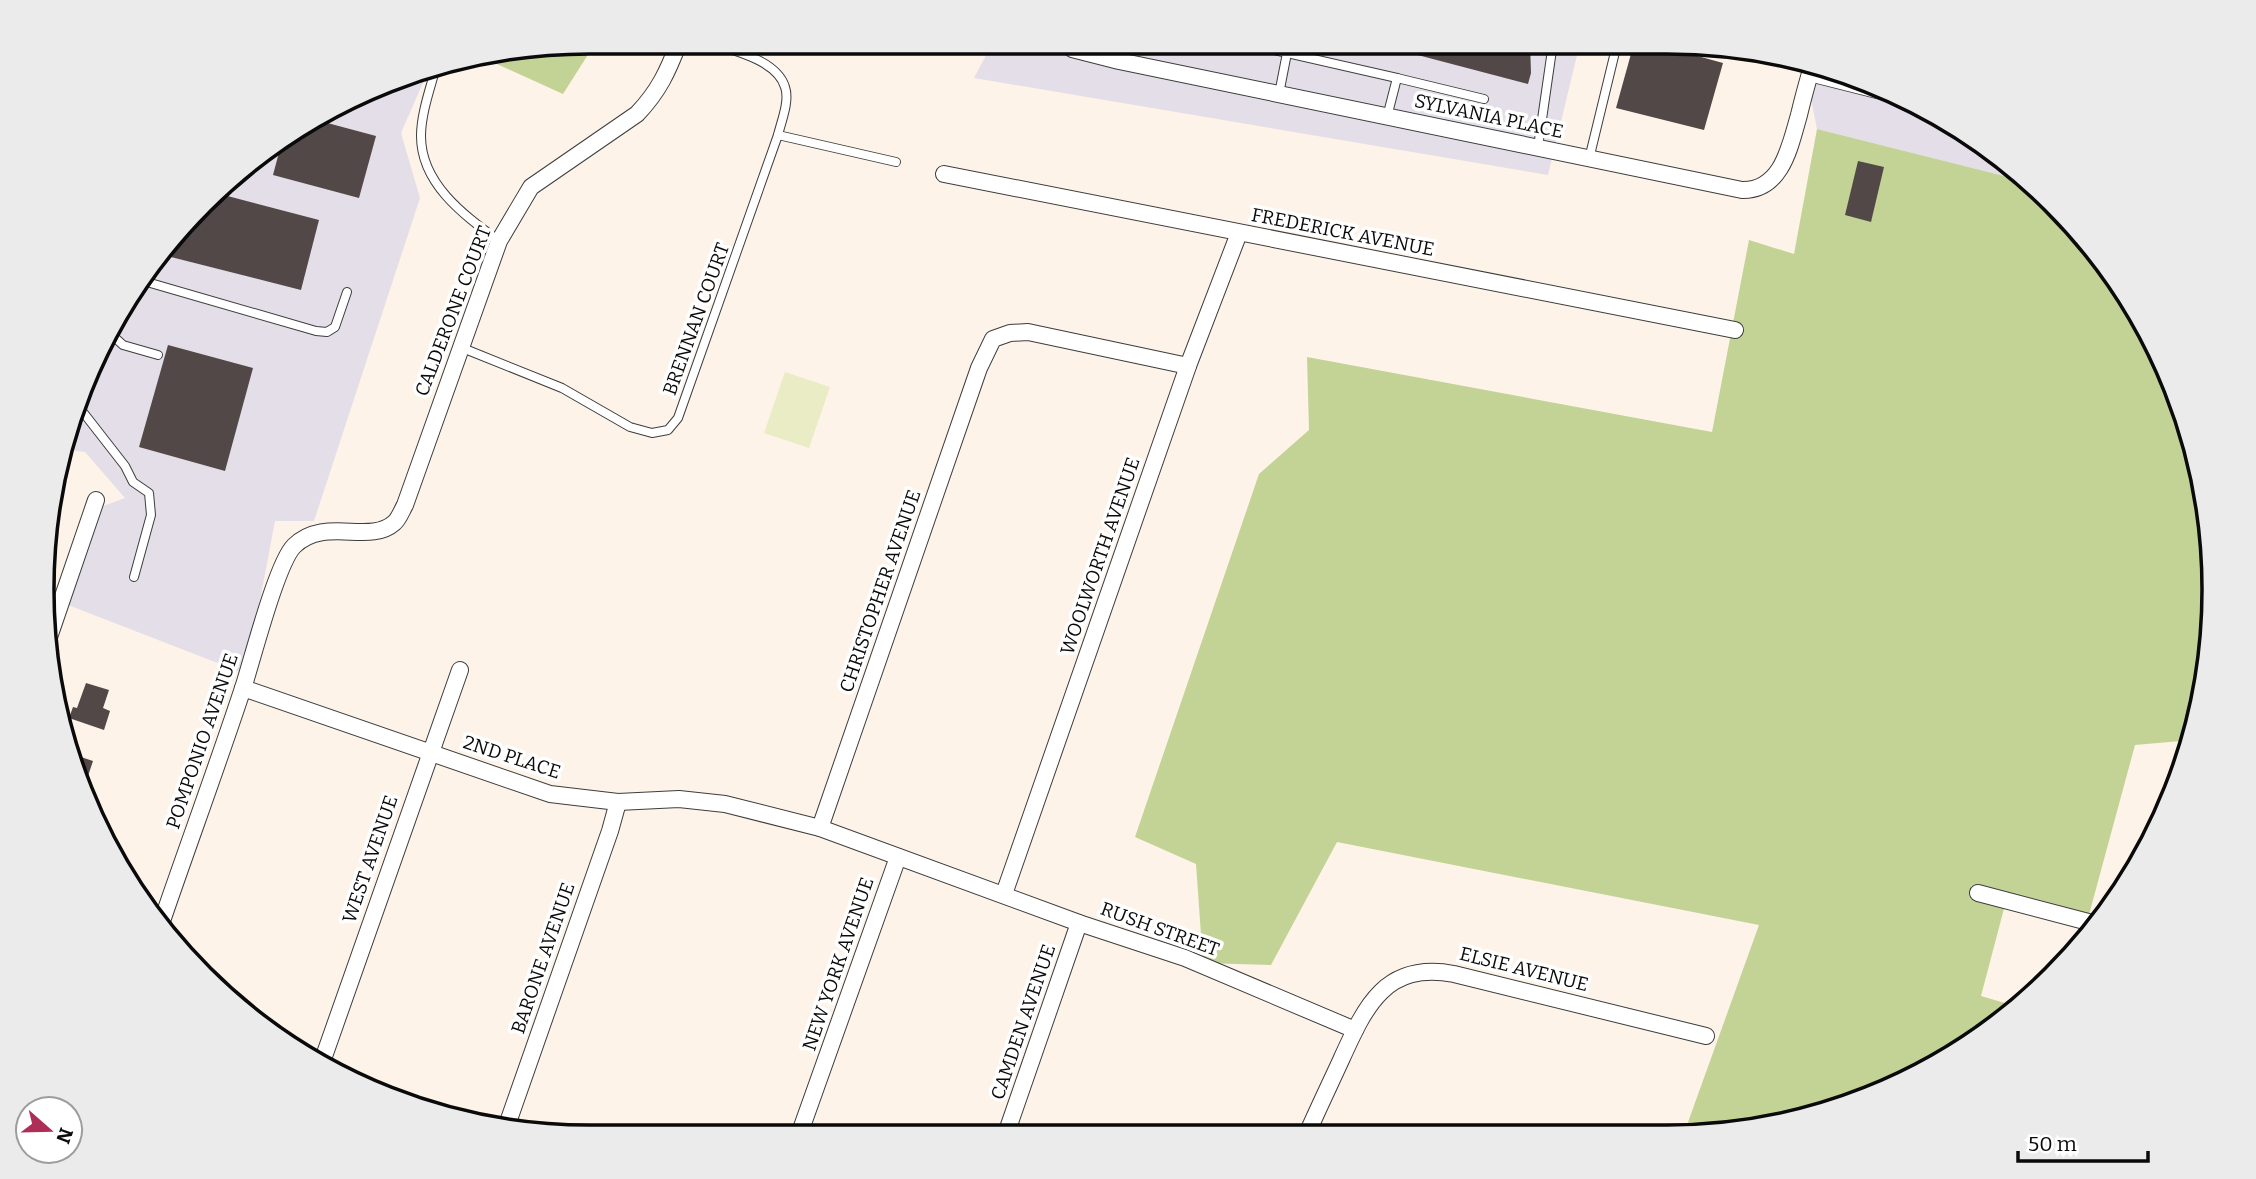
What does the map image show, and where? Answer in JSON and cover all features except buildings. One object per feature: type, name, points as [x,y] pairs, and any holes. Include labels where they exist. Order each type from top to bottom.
[{"type":"street","name":"CALDERONE COURT","points":[[279,574],[292,547],[309,534],[330,530],[381,529],[395,523],[405,505],[499,241],[531,187],[637,114],[664,82],[674,54]]},
{"type":"street","name":"SYLVANIA PLACE","points":[[1112,54],[1279,94],[1754,191],[1768,183],[1783,165],[1810,74]]},
{"type":"street","name":"FREDERICK AVENUE","points":[[944,174],[1735,330]]},
{"type":"street","name":"WOOLWORTH AVENUE","points":[[1004,894],[1188,366],[1238,233]]},
{"type":"street","name":"CHRISTOPHER AVENUE","points":[[820,828],[979,368],[993,340],[1010,333],[1028,332],[1188,366]]},
{"type":"street","points":[[55,622],[96,500]]},
{"type":"street","name":"POMPONIO AVENUE","points":[[164,914],[243,688],[279,574]]},
{"type":"street","name":"WEST AVENUE","points":[[324,1054],[460,670]]},
{"type":"street","name":"2ND PLACE","points":[[243,688],[550,794],[618,802],[650,799],[726,804],[820,828],[898,857]]},
{"type":"street","name":"BARONE AVENUE","points":[[509,1118],[618,802]]},
{"type":"street","name":"RUSH STREET","points":[[898,857],[1079,923],[1185,958],[1354,1030]]},
{"type":"street","name":"NEW YORK AVENUE","points":[[803,1125],[898,857]]},
{"type":"street","points":[[1978,892],[2086,921]]},
{"type":"street","name":"CAMDEN AVENUE","points":[[1009,1125],[1079,923]]},
{"type":"street","name":"ELSIE AVENUE","points":[[1311,1125],[1354,1030],[1369,1004],[1381,991],[1403,978],[1427,972],[1454,974],[1706,1035]]},
{"type":"lane","name":"BRENNAN COURT","points":[[460,346],[562,388],[631,427],[652,433],[668,430],[678,418],[778,135],[785,108],[786,89],[778,72],[745,54]]},
{"type":"lane","points":[[1279,94],[1287,54]]},
{"type":"lane","points":[[1291,54],[1484,99]]},
{"type":"lane","points":[[1538,148],[1551,54]]},
{"type":"lane","points":[[1589,159],[1615,54]]},
{"type":"lane","points":[[434,78],[421,135],[425,160],[439,187],[459,211],[499,241]]},
{"type":"lane","points":[[1387,117],[1397,78]]},
{"type":"lane","points":[[778,135],[896,162]]},
{"type":"lane","points":[[151,283],[327,332],[335,327],[346,292]]},
{"type":"lane","points":[[117,339],[123,345],[158,355]]},
{"type":"lane","points":[[84,414],[125,466],[132,482],[149,494],[152,514],[134,577]]},
{"type":"shaded area","points":[[987,54],[1577,54],[1548,175],[974,78]]},
{"type":"shaded area","points":[[1806,72],[1903,109],[1964,144],[2006,177],[1817,129]]},
{"type":"shaded area","points":[[424,81],[401,133],[420,198],[314,521],[275,521],[246,674],[68,605],[92,510],[125,498],[85,452],[72,450],[109,353],[144,292],[187,237],[237,187],[292,144],[353,109]]},
{"type":"green space","points":[[588,54],[563,94],[495,63],[554,55]]},
{"type":"green space","points":[[1817,129],[2006,177],[2069,237],[2112,292],[2147,353],[2161,385],[2184,451],[2197,520],[2202,590],[2197,659],[2180,741],[2135,745],[2086,922],[2006,901],[1981,996],[2005,1003],[1964,1035],[1903,1070],[1839,1096],[1771,1114],[1702,1124],[1687,1124],[1759,925],[1337,842],[1271,965],[1203,963],[1196,864],[1135,837],[1259,474],[1309,430],[1307,357],[1712,432],[1749,240],[1794,254]]},
{"type":"green space","points":[[785,372],[830,387],[809,448],[764,433]]}]
